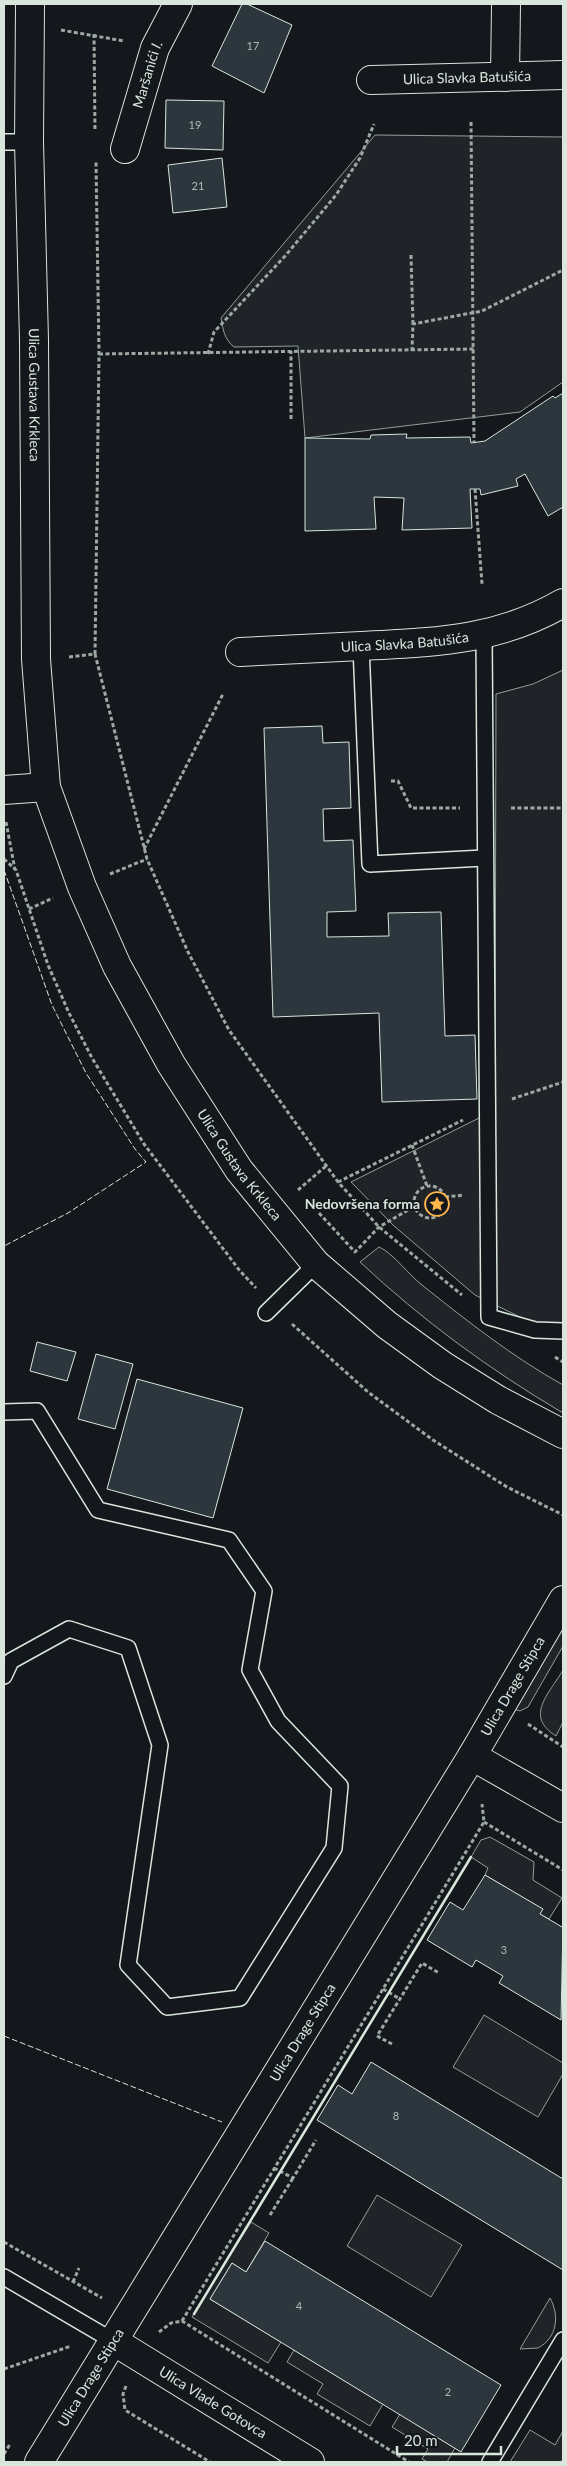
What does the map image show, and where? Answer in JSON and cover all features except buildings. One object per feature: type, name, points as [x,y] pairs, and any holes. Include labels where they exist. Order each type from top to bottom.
[{"type":"street","name":"Ulica Gustava Krkleca","points":[[30,4],[17,142],[34,340],[36,659],[46,787],[82,887],[117,966],[143,1018],[239,1170],[316,1264],[387,1325],[442,1365],[498,1400],[563,1434]]},
{"type":"street","name":"Maršanići I.","points":[[125,149],[155,48],[178,4]]},
{"type":"street","points":[[506,4],[506,77]]},
{"type":"street","name":"Ulica Slavka Batušića","points":[[371,80],[563,75]]},
{"type":"street","name":"Ulica Slavka Batušića","points":[[240,652],[435,643],[484,635],[519,625],[563,603]]},
{"type":"street","points":[[4,790],[46,787]]},
{"type":"street","name":"Ulica Drage Stipca","points":[[39,2462],[115,2342],[472,1756],[563,1600]]},
{"type":"street","points":[[472,1756],[563,1808]]},
{"type":"street","name":"Ulica Vlade Gotovca","points":[[115,2342],[310,2462]]},
{"type":"lane","points":[[484,635],[484,858],[489,1317],[535,1330],[563,1331]]},
{"type":"lane","points":[[361,646],[370,864],[484,858]]},
{"type":"lane","points":[[266,1313],[316,1264]]},
{"type":"lane","points":[[4,1412],[37,1411],[98,1510],[228,1540],[264,1591],[250,1670],[278,1721],[340,1786],[334,1848],[240,1998],[167,2007],[128,1965],[160,1745],[128,1648],[69,1629],[11,1661],[4,1676]]},
{"type":"lane","points":[[4,2277],[115,2342]]},
{"type":"lane","points":[[490,2462],[563,2340]]},
{"type":"path","points":[[53,30],[94,34],[95,133]]},
{"type":"path","points":[[471,122],[474,442]]},
{"type":"path","points":[[208,354],[214,332],[286,255],[336,195],[360,158],[374,124]]},
{"type":"path","points":[[95,153],[99,354],[95,654],[147,859],[188,952],[229,1030],[326,1166],[379,1227],[489,1317]]},
{"type":"path","points":[[411,255],[412,351]]},
{"type":"path","points":[[413,324],[482,311],[563,270]]},
{"type":"path","points":[[99,354],[474,349]]},
{"type":"path","points":[[291,352],[291,419]]},
{"type":"path","points":[[475,489],[482,584]]},
{"type":"path","points":[[61,658],[95,654]]},
{"type":"path","points":[[144,849],[223,694]]},
{"type":"path","points":[[5,820],[16,870],[48,965],[69,1013],[132,1126],[240,1271]]},
{"type":"path","points":[[4,859],[16,870]]},
{"type":"path","points":[[105,876],[147,859]]},
{"type":"path","points":[[29,909],[61,895]]},
{"type":"path","points":[[338,1182],[487,1108],[563,1082]]},
{"type":"path","points":[[412,1145],[427,1186]]},
{"type":"path","points":[[303,1196],[297,1190],[326,1166]]},
{"type":"path","points":[[427,1186],[442,1191],[446,1200],[444,1210],[435,1217],[425,1217],[420,1214],[415,1206],[418,1191],[427,1186]]},
{"type":"path","points":[[316,1210],[355,1252],[379,1227],[415,1206]]},
{"type":"path","points":[[301,1332],[368,1392],[433,1440],[507,1488],[563,1515]]},
{"type":"path","points":[[525,1723],[563,1746]]},
{"type":"path","points":[[182,2321],[484,1822],[482,1800]]},
{"type":"path","points":[[484,1822],[563,1870]]},
{"type":"path","points":[[392,2044],[377,2036],[422,1963],[440,1973]]},
{"type":"path","points":[[383,1989],[400,1999]]},
{"type":"path","points":[[270,2215],[316,2140]]},
{"type":"path","points":[[274,2168],[293,2178]]},
{"type":"path","points":[[4,2242],[102,2298]]},
{"type":"path","points":[[73,2282],[78,2268]]},
{"type":"path","points":[[159,2332],[171,2323],[182,2321],[409,2462]]},
{"type":"path","points":[[4,2369],[71,2346]]},
{"type":"path","points":[[128,2380],[123,2394],[125,2410],[210,2462]]},
{"type":"shaded area","points":[[375,135],[563,137],[563,382],[520,412],[305,438],[298,346],[234,347],[226,337],[221,318]]},
{"type":"shaded area","points":[[563,670],[563,1324],[540,1324],[520,1317],[475,1295],[394,1226],[351,1182],[495,1110],[496,694],[533,684]]},
{"type":"shaded area","points":[[379,1247],[390,1254],[417,1281],[473,1325],[526,1363],[563,1385],[563,1413],[483,1362],[457,1343],[360,1262]]},
{"type":"shaded area","points":[[563,1627],[563,1646],[528,1707],[520,1711],[514,1709]]},
{"type":"shaded area","points":[[563,1670],[563,1722],[556,1736],[542,1721],[540,1713],[546,1696]]},
{"type":"shaded area","points":[[490,1837],[534,1862],[533,1880],[562,1898],[549,1919],[540,1914],[542,1909],[485,1875],[488,1868],[471,1857],[481,1840]]},
{"type":"shaded area","points":[[484,2015],[563,2063],[563,2074],[538,2117],[453,2067]]},
{"type":"shaded area","points":[[377,2195],[462,2245],[431,2297],[347,2246]]},
{"type":"shaded area","points":[[251,2222],[269,2233],[246,2272],[232,2263],[210,2299],[281,2342],[268,2363],[192,2317]]},
{"type":"shaded area","points":[[550,2298],[556,2319],[553,2333],[538,2348],[520,2349]]},
{"type":"shaded area","points":[[294,2350],[383,2404],[370,2426],[317,2394],[323,2384],[287,2362]]},
{"type":"shaded area","points":[[400,2414],[455,2448],[447,2462],[428,2462],[422,2459],[428,2449],[392,2427]]},
{"type":"shaded area","points":[[530,2430],[555,2445],[563,2431],[563,2459],[561,2462],[510,2462]]},
{"type":"fence","points":[[4,870],[52,1005],[86,1073],[135,1149],[146,1162],[68,1213],[4,1246]]},
{"type":"fence","points":[[4,2036],[222,2122]]},
{"type":"wall","points":[[194,2314],[471,1857]]},
{"type":"place","name":"Nedovršena forma","points":[[437,1204]]}]
